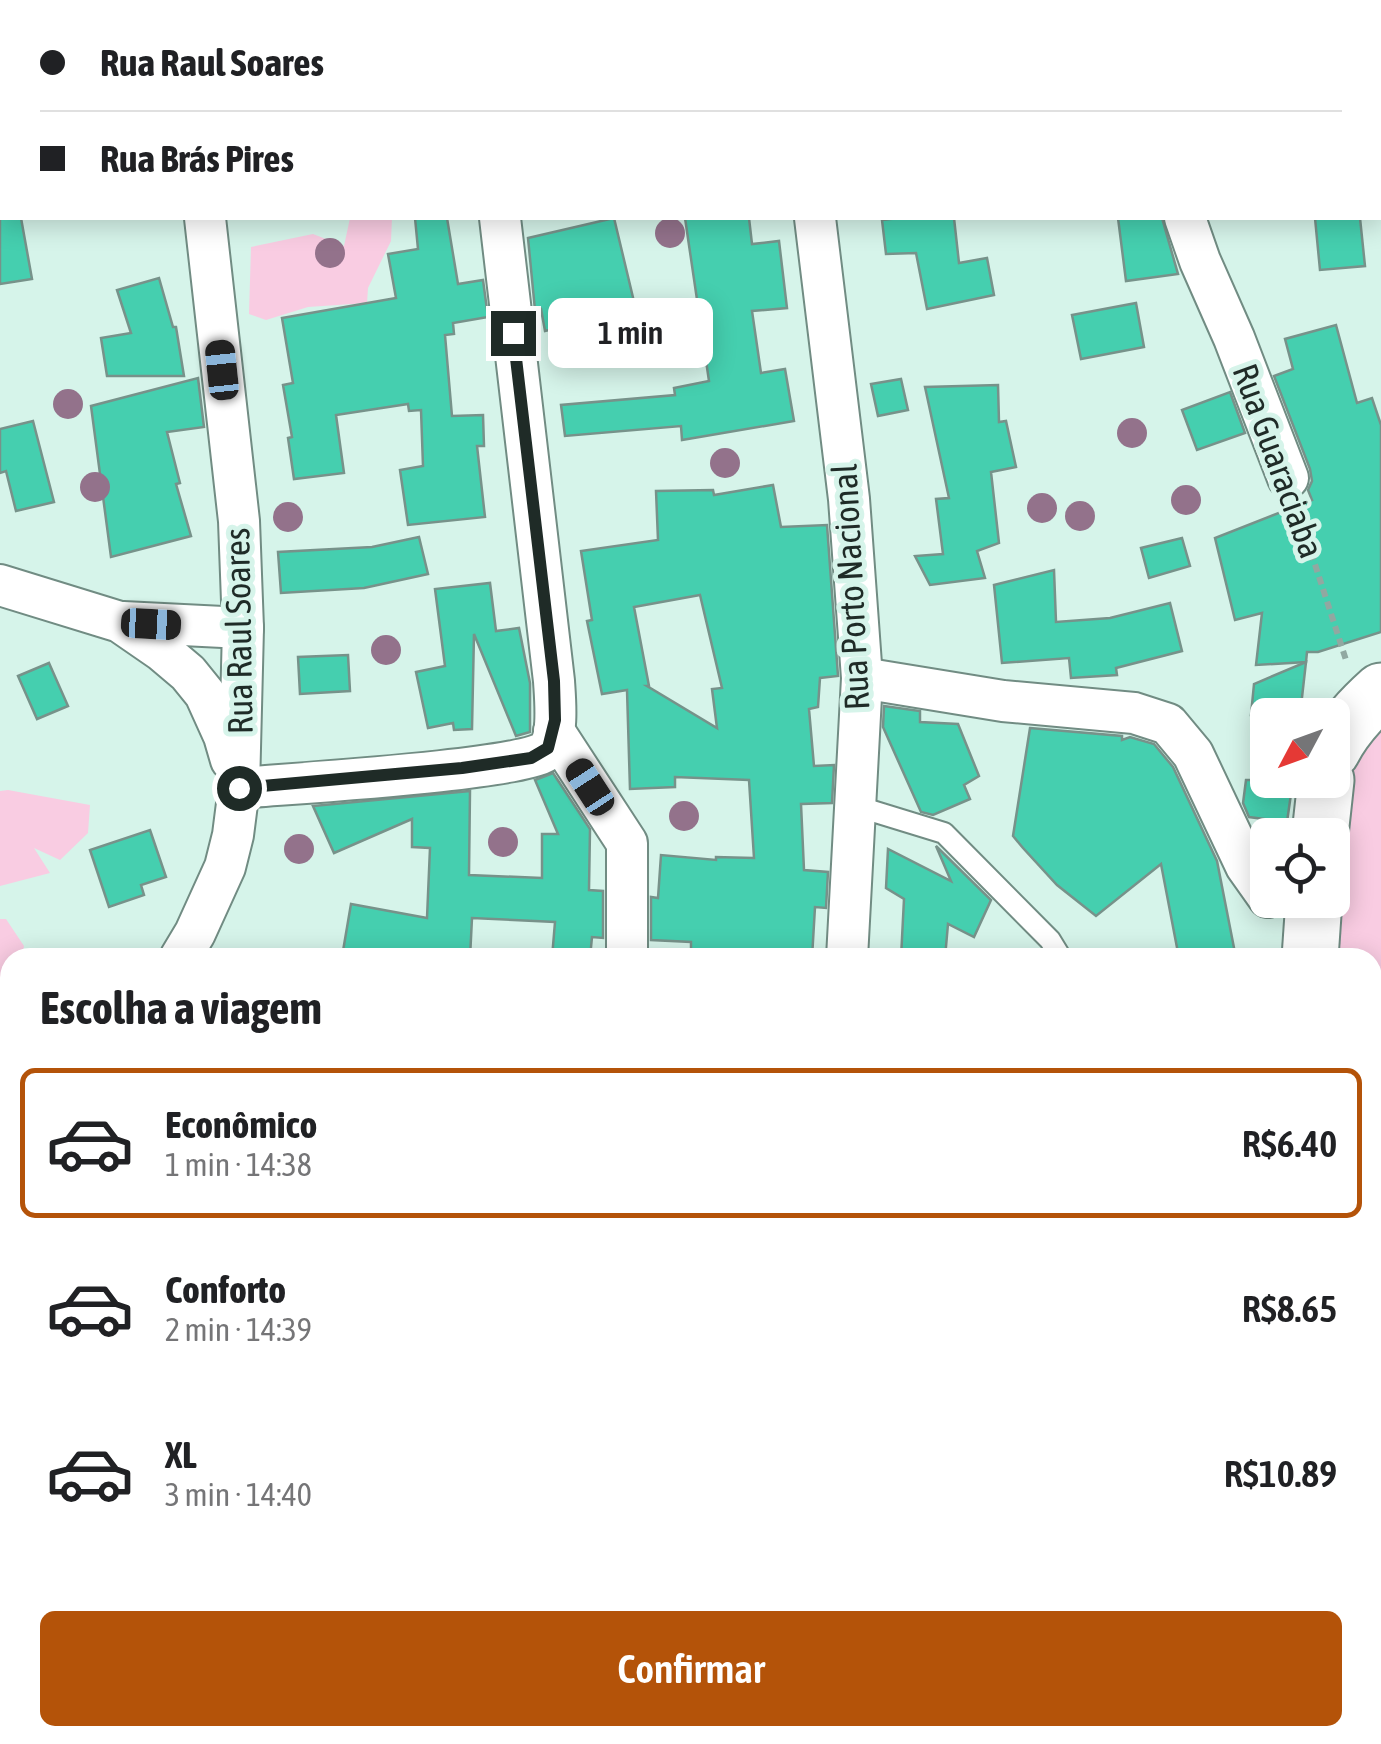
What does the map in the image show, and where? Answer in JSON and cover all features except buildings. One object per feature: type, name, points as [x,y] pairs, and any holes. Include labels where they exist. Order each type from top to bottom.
[{"type":"street","name":"Rua Raul Soares","points":[[206,220],[239,521],[244,628],[239,788],[531,758],[546,751],[552,738]]},
{"type":"street","points":[[500,220],[554,681],[552,738],[627,843],[627,948]]},
{"type":"street","name":"Rua Porto Nacional","points":[[815,220],[848,499],[862,678],[847,948]]},
{"type":"street","name":"Rua Guaraciaba","points":[[1185,220],[1288,478]]},
{"type":"street","points":[[1,582],[120,622],[162,650],[205,694],[224,736],[239,788],[225,867],[186,948]]},
{"type":"street","points":[[120,622],[244,628]]},
{"type":"street","points":[[862,678],[1003,701],[1134,713],[1168,724],[1193,754],[1250,870]]},
{"type":"lane","points":[[856,806],[944,833],[1055,948]]},
{"type":"path","name":"Rua Guaraciaba","points":[[1288,478],[1358,717]]},
{"type":"shaded area","points":[[350,220],[392,220],[391,241],[368,288],[367,303],[308,307],[266,320],[249,314],[251,247],[313,234],[344,246]]},
{"type":"shaded area","points":[[1381,709],[1381,948],[1338,948],[1340,918],[1350,918],[1349,818],[1353,769],[1361,740]]},
{"type":"shaded area","points":[[0,791],[90,805],[88,833],[60,860],[34,848],[50,873],[0,886]]},
{"type":"shaded area","points":[[0,919],[6,919],[24,948],[0,948]]},
{"type":"route","points":[[239,788],[462,768],[531,758],[548,748],[555,720],[554,681],[513,333]]}]
